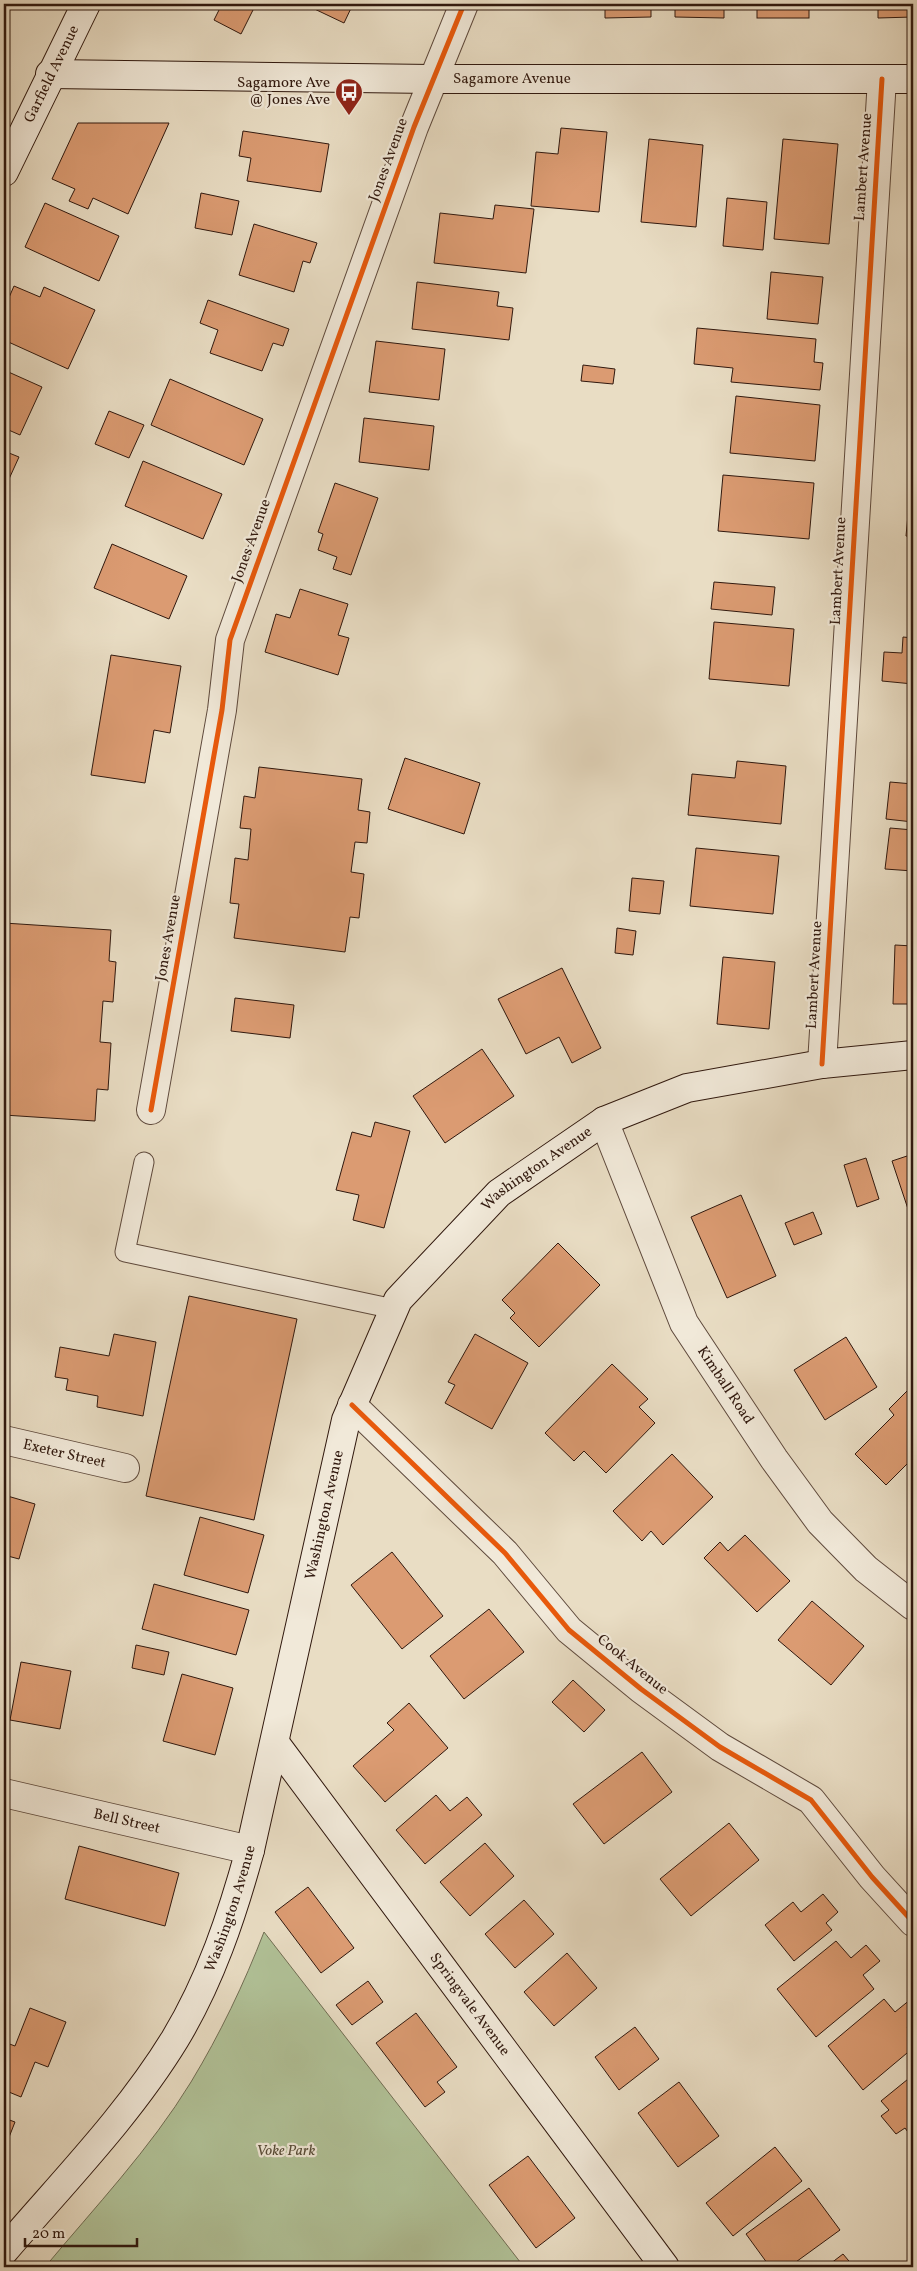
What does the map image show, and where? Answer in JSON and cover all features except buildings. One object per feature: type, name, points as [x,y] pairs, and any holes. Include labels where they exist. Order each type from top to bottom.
[{"type":"street","name":"Garfield Avenue","points":[[4,172],[50,74],[86,4]]},
{"type":"street","name":"Jones Avenue","points":[[151,1110],[222,710],[230,640],[432,79],[464,4]]},
{"type":"street","name":"Sagamore Avenue","points":[[50,74],[432,79],[913,79]]},
{"type":"street","name":"Lambert Avenue","points":[[822,1064],[882,79]]},
{"type":"street","name":"Washington Avenue","points":[[4,2251],[131,2102],[175,2039],[197,1998],[222,1941],[242,1883],[250,1850],[346,1420],[398,1300],[499,1193],[604,1122],[687,1088],[822,1064],[913,1055]]},
{"type":"street","name":"Kimball Road","points":[[604,1122],[684,1323],[774,1459],[820,1522],[866,1569],[913,1606]]},
{"type":"street","name":"Cook Avenue","points":[[352,1405],[505,1553],[569,1630],[641,1689],[720,1748],[811,1800],[872,1877],[913,1922]]},
{"type":"street","name":"Exeter Street","points":[[4,1440],[125,1468]]},
{"type":"street","name":"Springvale Avenue","points":[[275,1743],[665,2267]]},
{"type":"street","name":"Bell Street","points":[[4,1792],[250,1850]]},
{"type":"lane","points":[[144,1162],[125,1252],[394,1310]]},
{"type":"green space","name":"Voke Park","points":[[264,1932],[524,2267],[45,2267],[140,2154],[175,2107],[222,2027],[240,1990]]},
{"type":"cycle path","points":[[151,1110],[222,710],[230,640],[414,127],[464,4]]},
{"type":"cycle path","points":[[822,1064],[882,79]]},
{"type":"cycle path","points":[[352,1405],[505,1553],[569,1630],[641,1689],[720,1747],[811,1800],[872,1877],[913,1922]]},
{"type":"place","name":"Sagamore Ave @ Jones Ave","points":[[349,116]]}]
